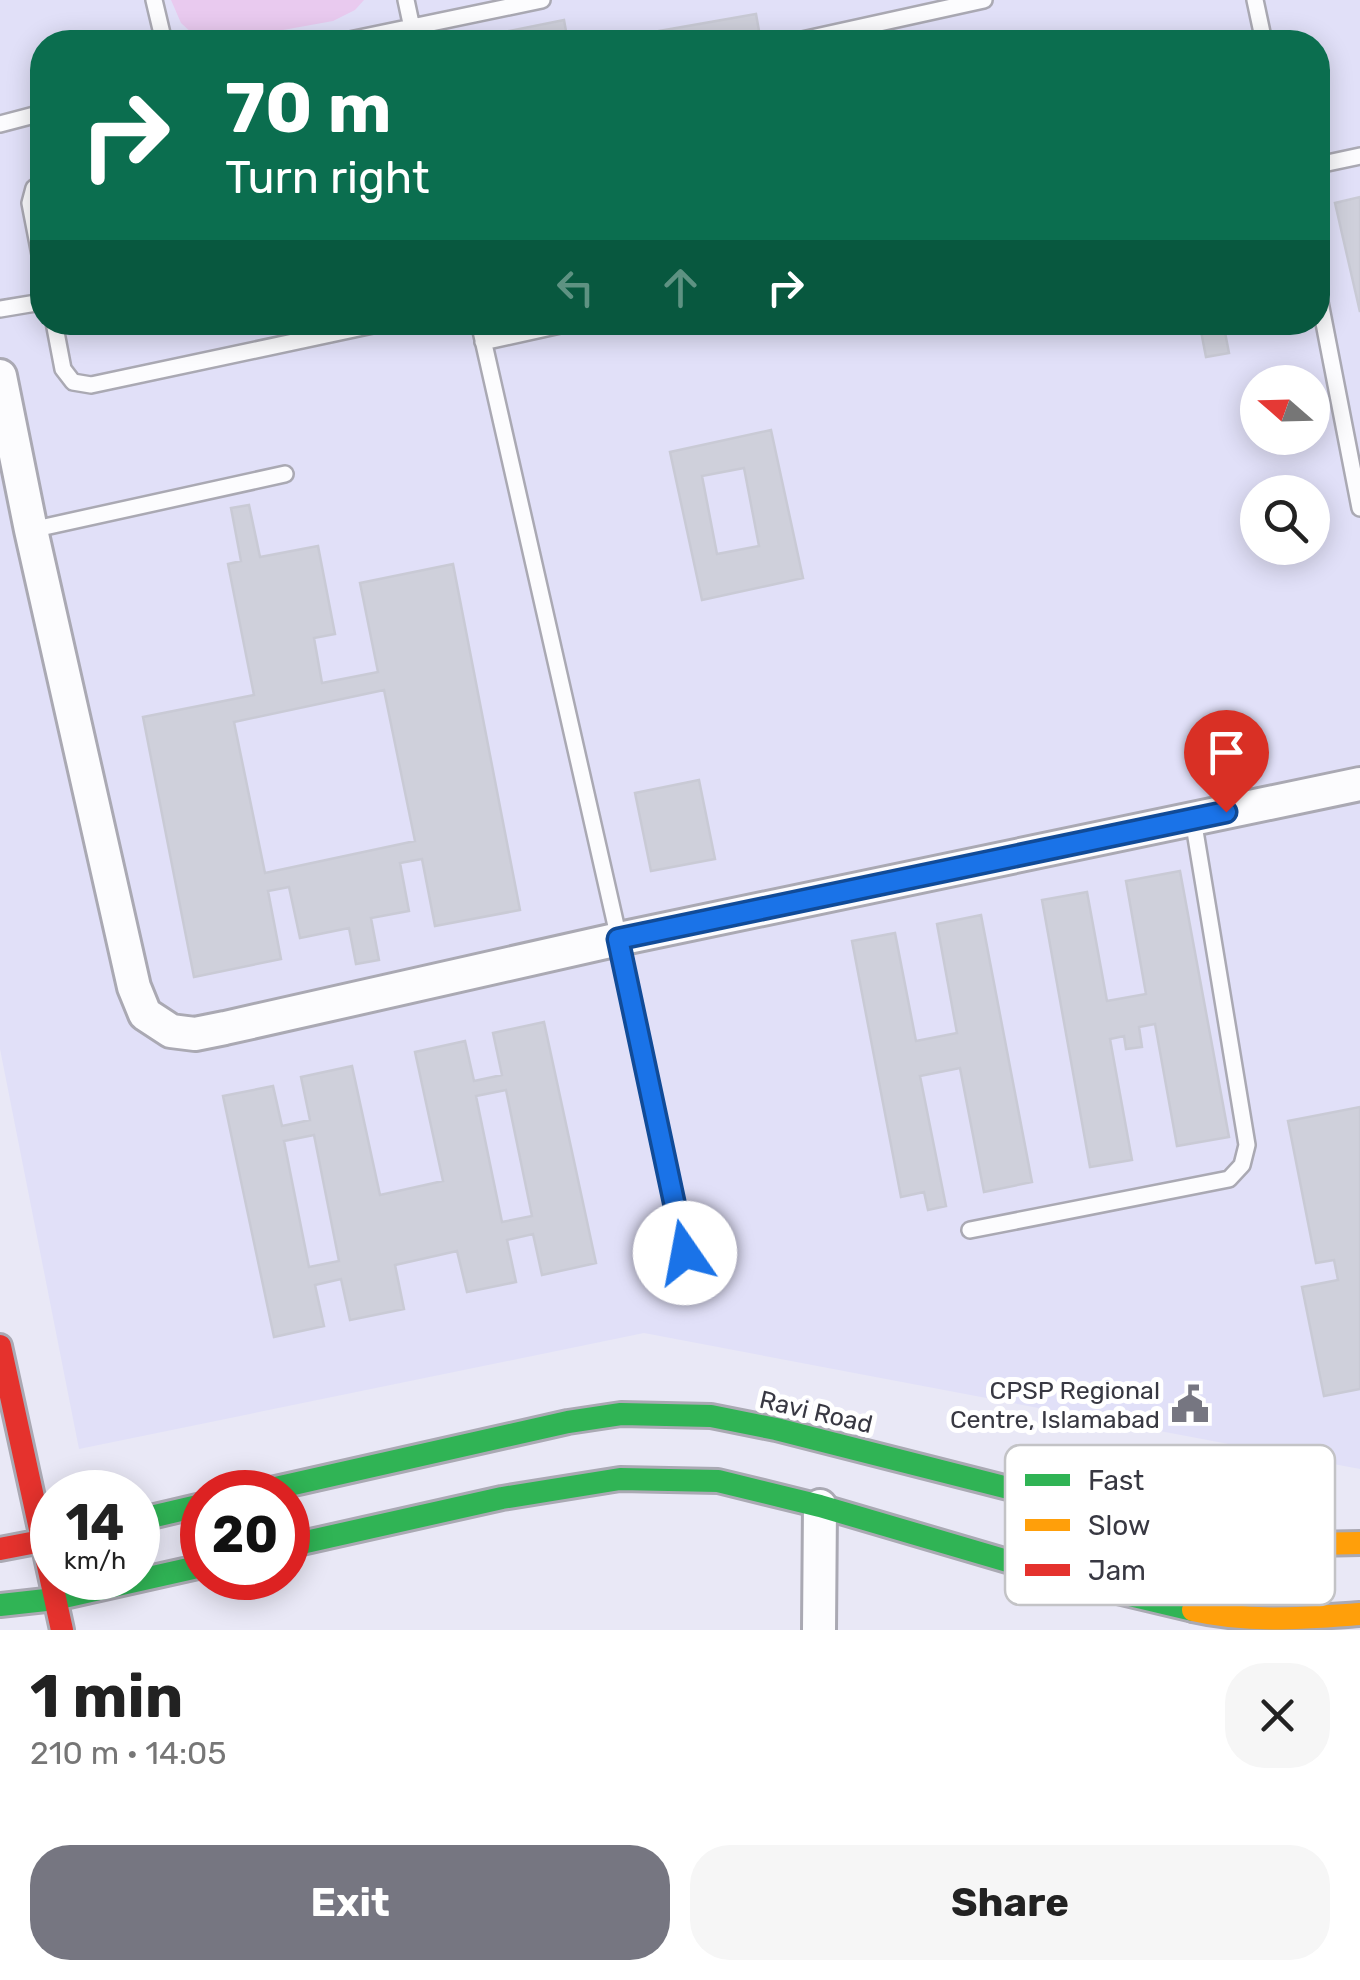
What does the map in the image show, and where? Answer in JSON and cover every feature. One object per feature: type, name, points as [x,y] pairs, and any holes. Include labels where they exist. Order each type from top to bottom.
[{"type":"street","points":[[0,376],[134,987],[146,1014],[171,1031],[195,1034],[618,939],[1360,784]]},
{"type":"street","points":[[0,1346],[30,1470]]},
{"type":"street","name":"Ravi Road","points":[[310,1480],[568,1422],[620,1414],[674,1414],[711,1416],[776,1429],[1005,1488]]},
{"type":"street","points":[[310,1541],[502,1498],[620,1479],[718,1481],[820,1506],[1005,1561]]},
{"type":"street","points":[[819,1630],[820,1506]]},
{"type":"street","points":[[0,1549],[30,1543]]},
{"type":"street","name":"Ravi Road","points":[[1335,1544],[1360,1543]]},
{"type":"street","points":[[0,1606],[48,1600]]},
{"type":"street","points":[[56,1600],[62,1630]]},
{"type":"street","points":[[1174,1605],[1212,1614],[1279,1620],[1360,1614]]},
{"type":"lane","points":[[154,0],[161,30]]},
{"type":"lane","points":[[406,0],[412,30]]},
{"type":"lane","points":[[431,30],[542,0]]},
{"type":"lane","points":[[840,30],[943,4],[984,0]]},
{"type":"lane","points":[[1255,0],[1261,30]]},
{"type":"lane","points":[[0,124],[30,116]]},
{"type":"lane","points":[[1330,162],[1360,156]]},
{"type":"lane","points":[[0,309],[30,304]]},
{"type":"lane","points":[[56,335],[63,369],[73,382],[91,384],[326,335]]},
{"type":"lane","points":[[482,335],[685,1253]]},
{"type":"lane","points":[[483,342],[515,335]]},
{"type":"lane","points":[[1326,335],[1360,508]]},
{"type":"lane","points":[[31,530],[285,474]]},
{"type":"lane","points":[[970,1230],[1229,1179],[1242,1165],[1247,1145],[1193,819]]},
{"type":"shaded area","points":[[0,0],[1360,0],[1360,1469],[1335,1464],[1335,1445],[1234,1445],[644,1333],[79,1449],[0,1049]]},
{"type":"shaded area","points":[[171,0],[364,0],[355,10],[333,21],[283,30],[189,30]]},
{"type":"building","points":[[756,14],[759,30],[665,30]]},
{"type":"building","points":[[564,20],[566,30],[514,30]]},
{"type":"building","points":[[1360,197],[1360,312],[1335,203]]},
{"type":"building","points":[[1202,335],[1226,335],[1229,353],[1206,357]]},
{"type":"building","points":[[771,430],[803,578],[702,600],[670,452]],"holes":[[[744,468],[759,546],[717,554],[702,476]]]},
{"type":"building","points":[[249,505],[260,557],[318,546],[335,634],[314,638],[322,683],[378,672],[360,583],[453,564],[520,910],[435,926],[422,859],[400,863],[409,911],[371,918],[379,960],[356,964],[349,928],[300,938],[289,887],[268,891],[281,959],[194,977],[143,717],[254,695],[228,564],[241,561],[231,508]],"holes":[[[384,690],[415,841],[265,873],[234,722]]]},
{"type":"building","points":[[699,780],[715,859],[651,871],[635,793]]},
{"type":"building","points":[[1180,871],[1229,1137],[1177,1146],[1155,1024],[1139,1027],[1142,1047],[1126,1049],[1124,1036],[1110,1039],[1132,1160],[1090,1167],[1042,900],[1087,892],[1107,1001],[1146,994],[1126,881]]},
{"type":"building","points":[[981,915],[1032,1182],[984,1192],[960,1068],[920,1076],[946,1206],[928,1210],[924,1192],[901,1197],[852,941],[895,933],[916,1041],[957,1033],[937,924]]},
{"type":"building","points":[[544,1022],[596,1263],[542,1275],[533,1234],[507,1240],[516,1282],[467,1292],[457,1251],[395,1265],[404,1309],[350,1320],[341,1279],[315,1285],[324,1326],[274,1337],[223,1096],[273,1086],[282,1126],[310,1120],[301,1077],[352,1066],[380,1195],[443,1181],[415,1052],[465,1041],[474,1081],[502,1075],[493,1033]],"holes":[[[506,1090],[532,1216],[502,1222],[476,1096]],[[314,1135],[339,1261],[309,1267],[284,1141]]]},
{"type":"building","points":[[1360,1107],[1360,1389],[1324,1396],[1302,1287],[1338,1280],[1334,1260],[1316,1263],[1288,1121]]},
{"type":"traffic: fast","points":[[310,1480],[568,1422],[621,1414],[711,1416],[1005,1487]]},
{"type":"traffic: fast","points":[[310,1541],[502,1498],[620,1479],[718,1481],[820,1506],[1005,1560]]},
{"type":"traffic: fast","points":[[160,1515],[180,1510]]},
{"type":"traffic: fast","points":[[0,1605],[55,1599],[180,1571]]},
{"type":"traffic: fast","points":[[1172,1605],[1193,1610]]},
{"type":"traffic: slow","points":[[1335,1544],[1360,1543]]},
{"type":"traffic: slow","points":[[1193,1610],[1256,1618],[1360,1614]]},
{"type":"traffic: jam","points":[[0,1346],[62,1630]]},
{"type":"traffic: jam","points":[[0,1549],[30,1543]]},
{"type":"place","name":"CPSP Regional Centre, Islamabad","points":[[1190,1404]]},
{"type":"route","points":[[685,1253],[618,939],[1226,812]]}]
